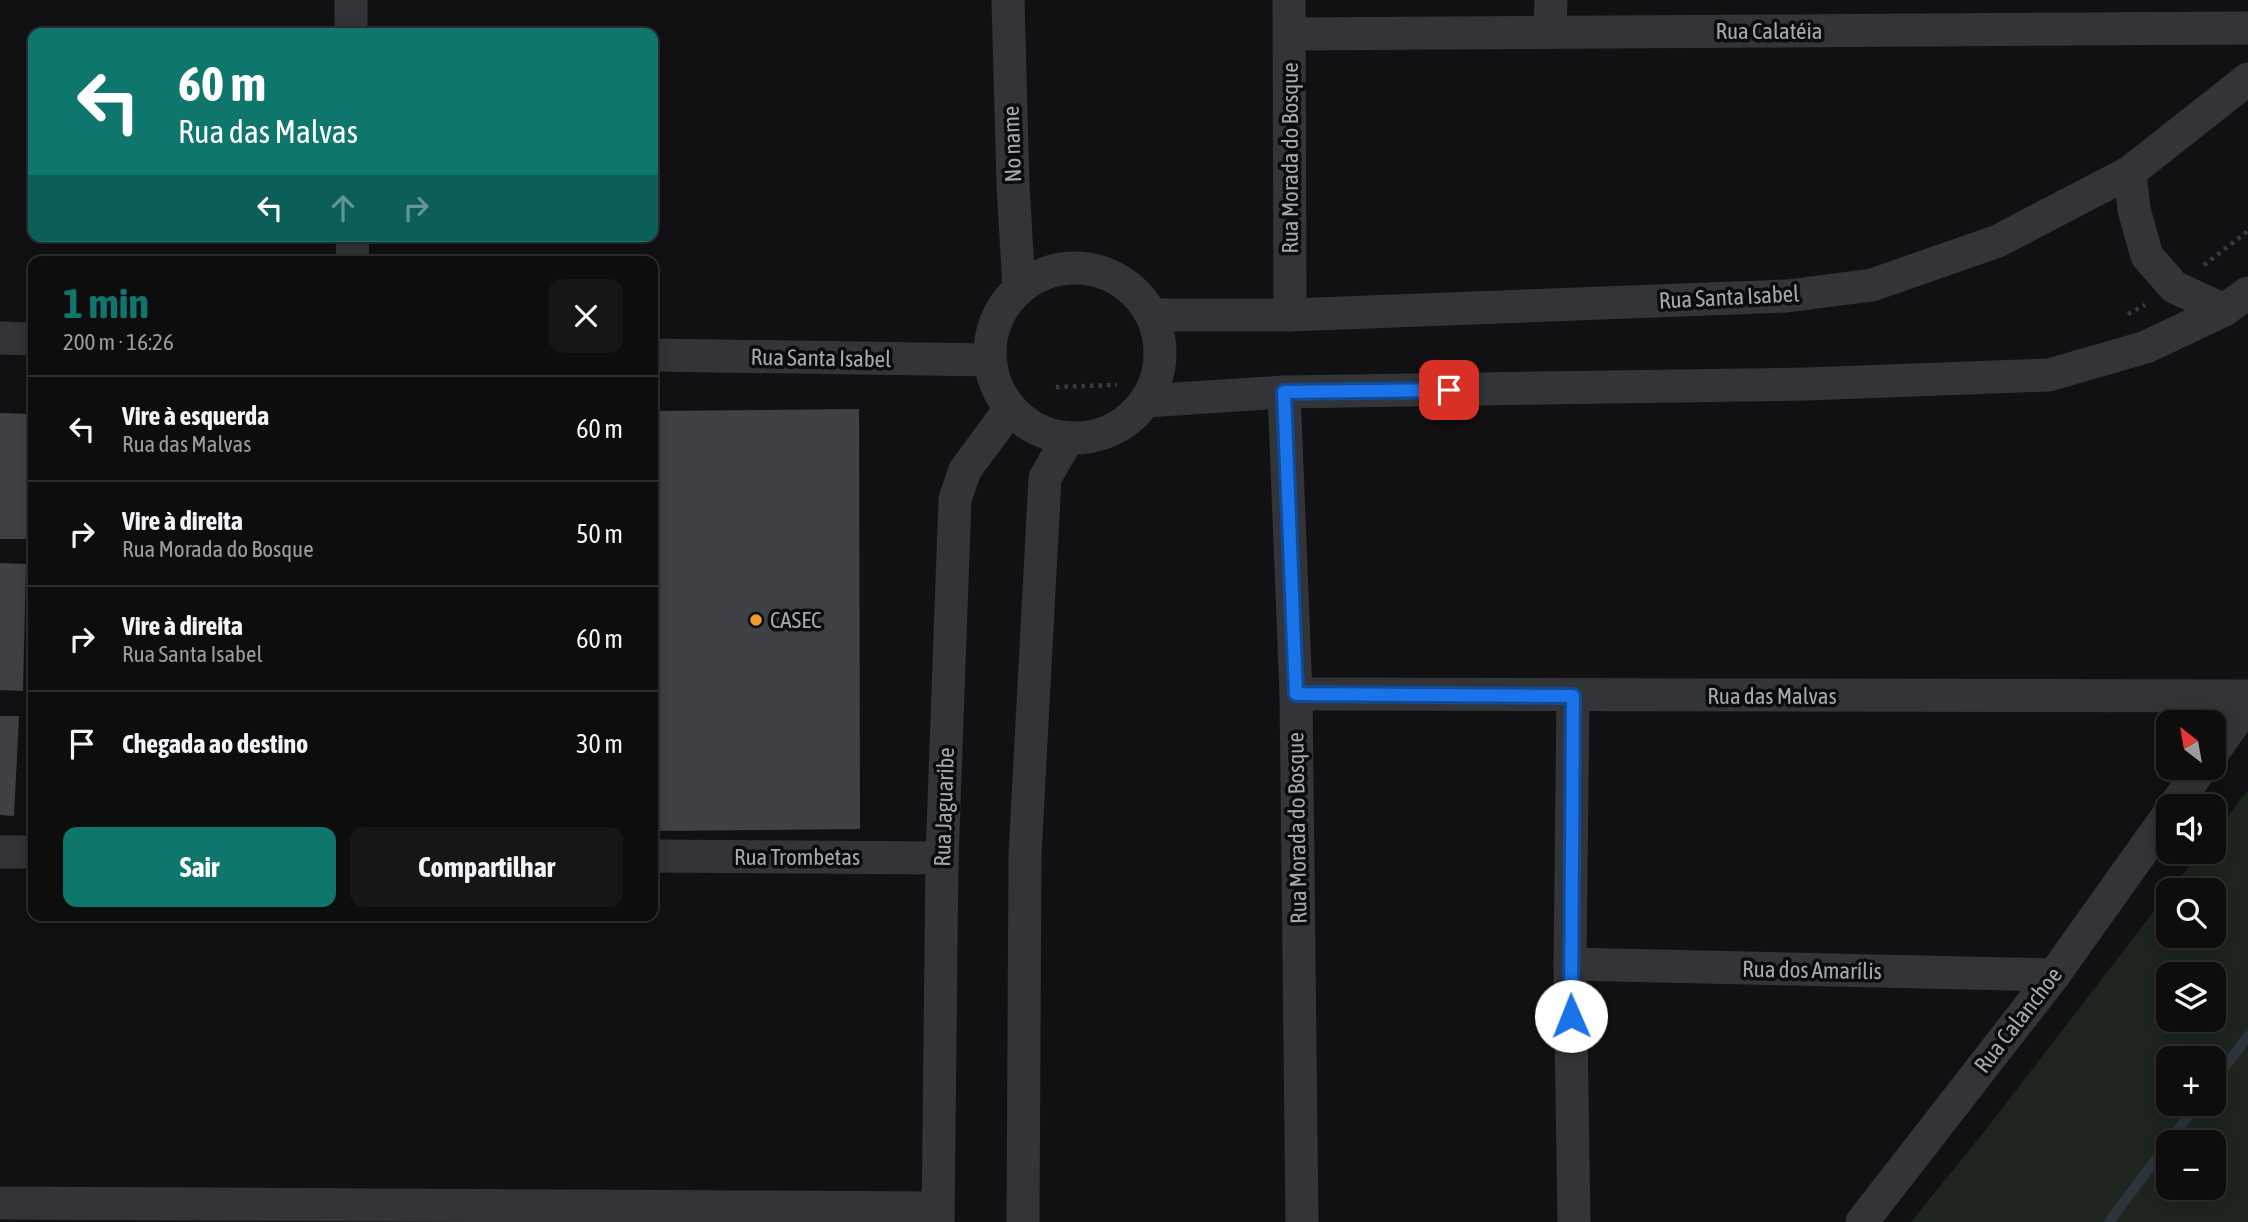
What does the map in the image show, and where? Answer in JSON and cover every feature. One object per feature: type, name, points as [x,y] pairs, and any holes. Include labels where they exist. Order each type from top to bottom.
[{"type":"street","points":[[351,0],[351,28]]},
{"type":"street","name":"No name","points":[[1008,0],[1013,186],[1019,288]]},
{"type":"street","name":"Rua Morada do Bosque","points":[[1289,0],[1290,315]]},
{"type":"street","name":"Rua Calatéia","points":[[1290,34],[1550,16],[2248,28]]},
{"type":"street","name":"Rua Santa Isabel","points":[[1153,315],[1290,315],[1787,296],[1872,285],[1998,241],[2130,172],[2248,79]]},
{"type":"street","points":[[2130,172],[2134,210],[2147,256],[2174,287],[2236,301]]},
{"type":"street","points":[[1082,267],[1104,271],[1124,282],[1140,297],[1153,315],[1160,337],[1161,359],[1155,384],[1146,401],[1131,418],[1112,430],[1091,437],[1068,438],[1046,434],[1026,424],[1010,409],[996,386],[989,360],[992,333],[1002,309],[1019,288],[1038,275],[1059,268],[1082,267]]},
{"type":"street","points":[[1146,401],[1284,392],[1807,384],[2049,375],[2146,347],[2236,301]]},
{"type":"street","points":[[0,338],[28,339]]},
{"type":"street","name":"Rua Santa Isabel","points":[[658,355],[989,360]]},
{"type":"street","name":"Rua Morada do Bosque","points":[[1284,392],[1296,694],[1301,1222]]},
{"type":"street","name":"Rua Jaguaribe","points":[[938,1215],[942,858],[955,499],[965,470],[1010,409]]},
{"type":"street","points":[[1023,1222],[1025,855],[1045,478],[1068,438]]},
{"type":"street","name":"Rua das Malvas","points":[[1296,694],[2248,696]]},
{"type":"street","points":[[1573,696],[1570,964],[1574,1222]]},
{"type":"street","points":[[2226,734],[2248,703]]},
{"type":"street","name":"Rua Calanchoe","points":[[1862,1222],[2054,975],[2156,832]]},
{"type":"street","points":[[0,852],[28,852]]},
{"type":"street","name":"Rua Trombetas","points":[[658,856],[942,858]]},
{"type":"street","name":"Rua dos Amarílis","points":[[1570,964],[2054,975]]},
{"type":"street","points":[[0,1203],[938,1215]]},
{"type":"shaded area","points":[[2248,790],[2248,1222],[1911,1222],[2156,909],[2156,948],[2226,948],[2226,878],[2180,878],[2191,864],[2226,864],[2226,818]]},
{"type":"building","name":"CASEC","points":[[859,409],[860,829],[658,831],[658,411]]},
{"type":"building","points":[[0,413],[28,414],[28,539],[0,539]]},
{"type":"building","points":[[0,563],[26,564],[23,691],[0,690]]},
{"type":"building","points":[[0,716],[19,716],[14,816],[0,815]]},
{"type":"waterway","points":[[2226,1066],[2248,1036]]},
{"type":"waterway","points":[[2178,1130],[2188,1116]]},
{"type":"waterway","points":[[2109,1222],[2156,1159]]},
{"type":"place","name":"CASEC","points":[[756,620]]},
{"type":"route","points":[[1449,390],[1284,392],[1296,694],[1573,696],[1571,1016]]}]
